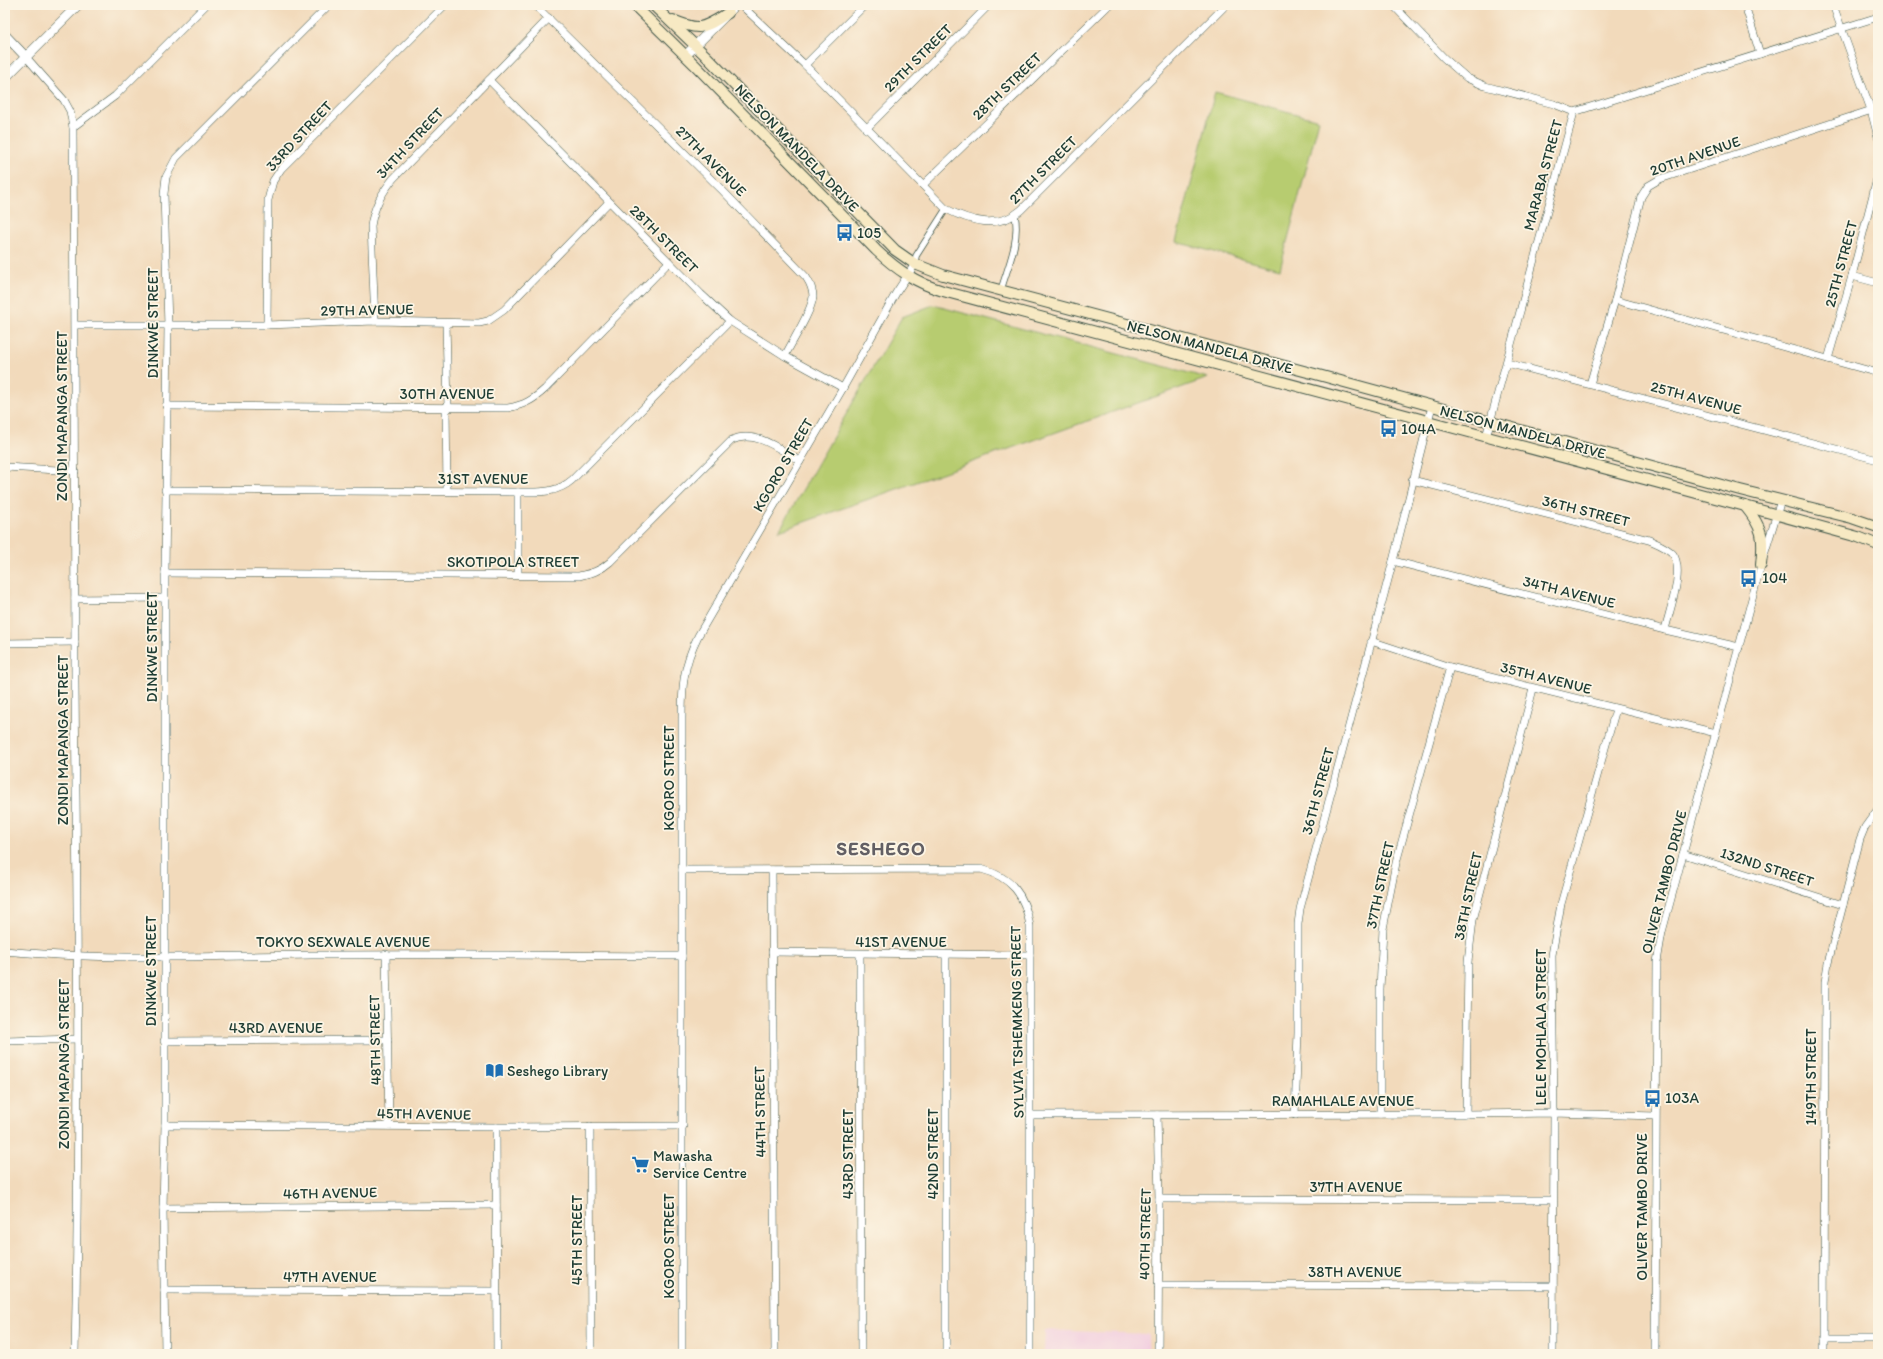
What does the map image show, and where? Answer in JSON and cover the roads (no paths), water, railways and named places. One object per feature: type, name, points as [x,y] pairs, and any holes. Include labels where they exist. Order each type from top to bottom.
[{"type":"main road","name":"NELSON MANDELA DRIVE","points":[[634,5],[686,55],[870,244],[906,276],[943,291],[1427,422],[1745,506],[1776,516],[1858,537],[1878,545]]},
{"type":"main road","name":"NELSON MANDELA DRIVE","points":[[653,5],[696,45],[895,250],[915,264],[942,275],[1740,490],[1858,520],[1878,527]]},
{"type":"main road","points":[[666,17],[687,26],[698,28],[706,26],[728,13]]},
{"type":"main road","points":[[1745,506],[1758,522],[1762,534],[1763,548],[1761,565]]},
{"type":"street","points":[[5,78],[78,5]]},
{"type":"street","points":[[73,127],[115,96],[206,5]]},
{"type":"street","name":"DINKWE STREET","points":[[164,1354],[165,490],[168,326],[164,194],[166,177],[176,158],[329,5]]},
{"type":"street","name":"33RD STREET","points":[[267,326],[268,200],[273,181],[281,169],[445,5]]},
{"type":"street","name":"27TH AVENUE","points":[[535,5],[728,196],[806,277],[812,287],[813,296],[810,306],[785,356]]},
{"type":"street","points":[[686,55],[736,5]]},
{"type":"street","name":"27TH STREET","points":[[741,5],[805,66],[946,209],[963,216],[988,222],[1002,221],[1015,215],[1226,5]]},
{"type":"street","points":[[805,66],[865,5]]},
{"type":"street","name":"29TH STREET","points":[[866,129],[989,5]]},
{"type":"street","name":"28TH STREET","points":[[923,185],[1109,5]]},
{"type":"street","points":[[1393,5],[1444,58],[1467,78],[1485,86],[1547,102],[1574,112]]},
{"type":"street","points":[[1745,5],[1760,54]]},
{"type":"street","points":[[1833,5],[1874,109],[1878,137]]},
{"type":"street","name":"MARABA STREET","points":[[1486,437],[1574,112],[1878,17]]},
{"type":"street","name":"34TH STREET","points":[[375,321],[371,226],[373,212],[380,196],[393,179],[549,18]]},
{"type":"street","points":[[5,35],[26,57]]},
{"type":"street","name":"ZONDI MAPANGA STREET","points":[[26,57],[64,100],[70,111],[73,127],[76,326],[75,642],[77,1244],[75,1354]]},
{"type":"street","name":"28TH STREET","points":[[489,80],[608,202],[730,321],[785,356],[843,388]]},
{"type":"street","name":"20TH AVENUE","points":[[1590,384],[1644,190],[1652,183],[1874,109]]},
{"type":"street","name":"25TH STREET","points":[[1828,359],[1875,197],[1878,175]]},
{"type":"street","name":"29TH AVENUE","points":[[76,326],[267,326],[375,321],[446,323],[479,323],[488,321],[496,316],[517,297],[608,202]]},
{"type":"street","points":[[915,264],[916,256],[946,209]]},
{"type":"street","points":[[1001,290],[1016,240],[1017,226],[1015,215]]},
{"type":"street","name":"30TH AVENUE","points":[[166,406],[508,408],[520,406],[532,401],[670,262]]},
{"type":"street","name":"KGORO STREET","points":[[682,1354],[682,719],[683,680],[686,662],[698,636],[843,388],[906,276],[915,264]]},
{"type":"street","points":[[1852,276],[1878,283]]},
{"type":"street","points":[[1614,300],[1878,373]]},
{"type":"street","name":"31ST AVENUE","points":[[165,490],[545,492],[566,486],[730,321]]},
{"type":"street","points":[[446,323],[446,491]]},
{"type":"street","name":"25TH AVENUE","points":[[1507,363],[1878,460]]},
{"type":"street","name":"36TH STREET","points":[[1295,1115],[1298,1033],[1298,924],[1300,908],[1393,561],[1412,480],[1432,406]]},
{"type":"street","name":"SKOTIPOLA STREET","points":[[165,573],[580,576],[600,570],[724,447],[738,438],[746,436],[759,438],[800,461]]},
{"type":"street","points":[[5,467],[75,471]]},
{"type":"street","name":"36TH STREET","points":[[1412,480],[1649,540],[1664,547],[1672,553],[1679,568],[1665,630]]},
{"type":"street","points":[[518,492],[518,575]]},
{"type":"street","name":"OLIVER TAMBO DRIVE","points":[[1655,1354],[1655,1116],[1657,962],[1662,932],[1761,565],[1781,500]]},
{"type":"street","name":"34TH AVENUE","points":[[1393,561],[1665,630],[1739,647]]},
{"type":"street","points":[[75,599],[165,598]]},
{"type":"street","name":"35TH AVENUE","points":[[1371,641],[1450,667],[1533,689],[1716,733]]},
{"type":"street","points":[[5,643],[75,642]]},
{"type":"street","name":"37TH STREET","points":[[1380,1114],[1380,989],[1383,929],[1396,863],[1450,667]]},
{"type":"street","name":"38TH STREET","points":[[1466,1114],[1468,962],[1473,920],[1533,689]]},
{"type":"street","name":"LELE MOHLALA STREET","points":[[1553,1354],[1552,1286],[1554,1113],[1552,955],[1563,896],[1616,709]]},
{"type":"street","name":"149TH STREET","points":[[1824,1354],[1824,993],[1828,963],[1863,832],[1878,809]]},
{"type":"street","name":"132ND STREET","points":[[1683,854],[1843,905]]},
{"type":"street","name":"SYLVIA TSHEMKENG STREET","points":[[682,870],[981,870],[1002,876],[1012,884],[1027,909],[1030,926],[1030,1354]]},
{"type":"street","name":"44TH STREET","points":[[772,870],[775,1354]]},
{"type":"street","name":"TOKYO SEXWALE AVENUE","points":[[5,951],[77,956],[386,954],[682,956]]},
{"type":"street","name":"41ST AVENUE","points":[[772,952],[860,955],[1030,955]]},
{"type":"street","name":"48TH STREET","points":[[386,954],[389,1126]]},
{"type":"street","name":"43RD STREET","points":[[860,955],[861,1354]]},
{"type":"street","name":"42ND STREET","points":[[946,955],[946,1354]]},
{"type":"street","points":[[5,1041],[77,1039]]},
{"type":"street","name":"43RD AVENUE","points":[[164,1041],[388,1040]]},
{"type":"street","name":"RAMAHLALE AVENUE","points":[[1031,1115],[1554,1113],[1655,1116]]},
{"type":"street","name":"40TH STREET","points":[[1157,1115],[1159,1200],[1158,1354]]},
{"type":"street","name":"45TH AVENUE","points":[[165,1125],[496,1128],[683,1126]]},
{"type":"street","name":"45TH STREET","points":[[590,1126],[591,1354]]},
{"type":"street","points":[[496,1128],[497,1354]]},
{"type":"street","name":"37TH AVENUE","points":[[1159,1200],[1553,1200]]},
{"type":"street","name":"46TH AVENUE","points":[[163,1208],[496,1205]]},
{"type":"street","name":"38TH AVENUE","points":[[1158,1285],[1552,1286]]},
{"type":"street","name":"47TH AVENUE","points":[[164,1290],[496,1291]]},
{"type":"street","points":[[1824,1339],[1878,1339]]},
{"type":"place","name":"105","points":[[844,233]]},
{"type":"place","name":"104A","points":[[1388,429]]},
{"type":"place","name":"104","points":[[1749,578]]},
{"type":"place","name":"Seshego Library","points":[[494,1071]]},
{"type":"place","name":"103A","points":[[1652,1098]]},
{"type":"place","name":"Mawasha Service Centre","points":[[640,1165]]},
{"type":"district","name":"SESHEGO","points":[[881,848]]}]
